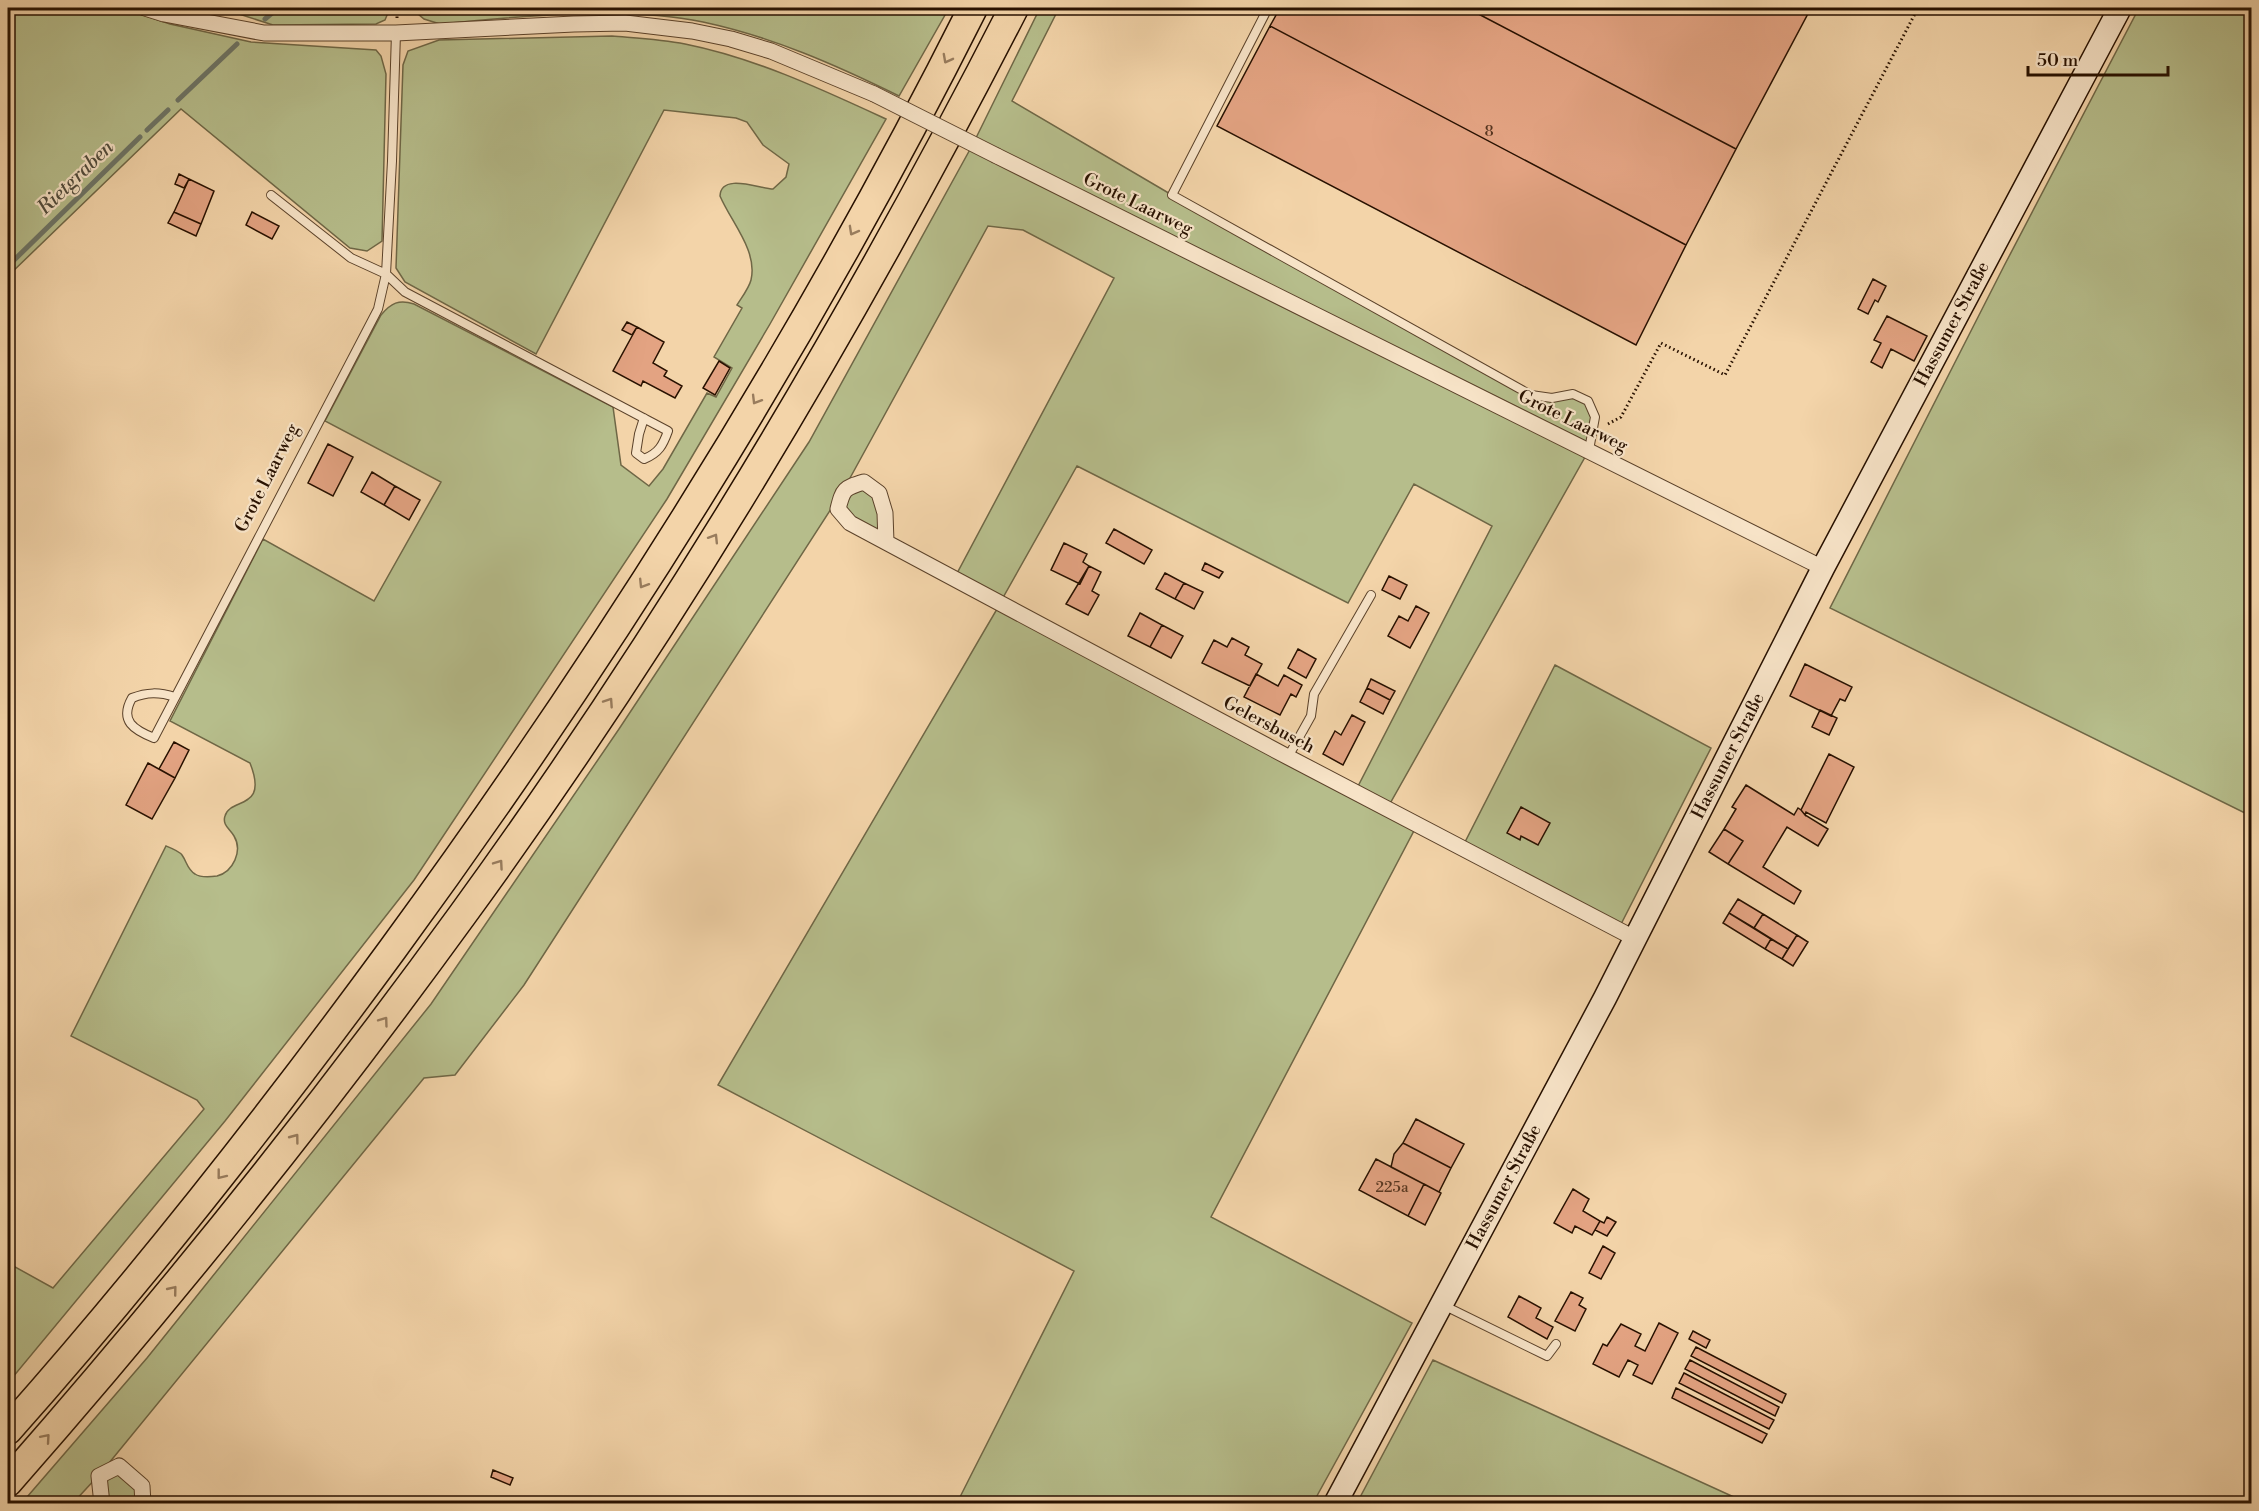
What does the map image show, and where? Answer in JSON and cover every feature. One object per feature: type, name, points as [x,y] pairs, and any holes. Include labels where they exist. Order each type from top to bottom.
[{"type":"highway","points":[[8,1430],[127,1290],[260,1126],[423,908],[529,757],[633,600],[790,343],[888,169],[973,8]]},
{"type":"highway","points":[[8,1482],[98,1379],[280,1157],[453,929],[554,785],[664,618],[795,406],[916,193],[1014,8]]},
{"type":"street","name":"Grote Laarweg","points":[[145,8],[164,14],[264,33],[396,33],[625,23],[731,39],[771,51],[874,94],[1823,568]]},
{"type":"street","name":"Hassumer Straße","points":[[1335,1503],[1636,939],[1823,568],[2120,8]]},
{"type":"street","name":"Gelersbusch","points":[[886,542],[1288,757],[1636,939]]},
{"type":"street","points":[[102,1503],[99,1476],[120,1466],[142,1486],[144,1503]]},
{"type":"lane","points":[[1268,8],[1172,195],[1531,395],[1552,398],[1573,394],[1588,401],[1595,417],[1589,450]]},
{"type":"lane","name":"Grote Laarweg","points":[[175,697],[160,693],[144,693],[132,698],[126,708],[129,722],[138,731],[154,738],[378,309],[386,274],[396,33]]},
{"type":"lane","points":[[271,195],[351,258],[386,274],[405,292],[644,418],[668,431],[662,447],[654,455],[644,459],[636,453],[644,418]]},
{"type":"lane","points":[[1288,757],[1311,716],[1314,694],[1371,595]]},
{"type":"lane","points":[[1442,1304],[1547,1356],[1556,1344]]},
{"type":"path","points":[[1593,431],[1621,417],[1661,343],[1725,375],[1918,8]]},
{"type":"green space","points":[[8,8],[122,8],[170,24],[251,42],[376,50],[381,56],[386,74],[382,241],[367,251],[350,248],[181,109],[8,276]]},
{"type":"green space","points":[[186,8],[390,8],[385,20],[376,24],[273,25],[239,14]]},
{"type":"green space","points":[[411,8],[949,8],[899,96],[804,53],[729,28],[703,22],[673,17],[607,13],[440,24],[424,19]]},
{"type":"green space","points":[[1040,8],[1059,8],[1012,101],[1172,195],[1531,395],[1573,394],[1588,401],[1595,417],[1589,450],[1387,809],[1417,825],[1211,1217],[1412,1323],[1313,1503],[957,1503],[1074,1271],[718,1085],[1000,604],[954,579],[1114,278],[1023,230],[988,226],[844,489],[847,487],[879,493],[886,542],[850,523],[840,495],[524,985],[455,1075],[424,1078],[100,1474],[119,1466],[142,1486],[143,1503],[102,1504],[98,1476],[73,1503],[21,1504],[147,1358],[431,1004],[619,729],[809,442],[973,144]],"holes":[[[1077,466],[1348,603],[1414,484],[1492,526],[1355,792],[1000,603]]]},
{"type":"green space","points":[[2139,8],[2251,8],[2251,816],[1830,608],[2004,266]]},
{"type":"green space","points":[[612,36],[676,42],[737,57],[812,86],[886,119],[770,324],[667,499],[414,880],[225,1121],[8,1383],[8,1263],[53,1288],[204,1109],[197,1100],[71,1036],[166,846],[181,854],[190,870],[203,877],[223,874],[232,866],[237,854],[237,842],[224,819],[228,810],[252,796],[255,789],[255,778],[250,763],[170,721],[263,539],[374,601],[441,482],[325,421],[381,315],[396,303],[414,304],[613,407],[621,465],[649,486],[663,469],[707,393],[716,397],[732,368],[714,357],[742,308],[737,305],[750,283],[752,269],[747,248],[720,196],[722,189],[733,183],[773,189],[786,177],[789,164],[763,145],[747,122],[736,118],[664,110],[536,354],[405,282],[396,268],[403,65],[408,51],[439,40]]},
{"type":"green space","points":[[1555,665],[1711,748],[1618,930],[1462,848]]},
{"type":"green space","points":[[1433,1360],[1747,1503],[1357,1503]]},
{"type":"building","points":[[1280,8],[1467,8],[1736,149],[1686,245],[1270,26]]},
{"type":"building","points":[[1467,8],[1811,8],[1736,149]]},
{"type":"building","points":[[1270,26],[1686,245],[1636,345],[1217,126]]},
{"type":"building","points":[[179,174],[189,179],[184,188],[175,184]]},
{"type":"building","points":[[189,179],[214,191],[201,224],[174,212]]},
{"type":"building","points":[[174,212],[201,224],[196,236],[168,223]]},
{"type":"building","points":[[252,212],[279,226],[272,239],[246,225]]},
{"type":"building","points":[[1873,279],[1886,286],[1878,302],[1875,300],[1868,314],[1858,309]]},
{"type":"building","points":[[1887,316],[1927,336],[1914,361],[1891,349],[1882,368],[1871,362],[1881,343],[1874,340]]},
{"type":"building","points":[[627,322],[637,327],[632,335],[622,330]]},
{"type":"building","points":[[637,327],[664,342],[653,363],[667,371],[664,376],[682,386],[675,398],[643,381],[641,386],[613,371]]},
{"type":"building","points":[[719,361],[730,368],[715,395],[703,388]]},
{"type":"building","points":[[328,444],[353,457],[333,496],[308,483]]},
{"type":"building","points":[[372,472],[395,486],[384,505],[361,492]]},
{"type":"building","points":[[395,486],[420,500],[409,520],[384,505]]},
{"type":"building","points":[[1114,529],[1152,550],[1144,564],[1106,543]]},
{"type":"building","points":[[1064,543],[1087,554],[1083,562],[1089,566],[1080,584],[1051,570]]},
{"type":"building","points":[[1205,563],[1223,572],[1219,578],[1202,570]]},
{"type":"building","points":[[1089,566],[1101,572],[1092,591],[1099,595],[1088,615],[1066,604]]},
{"type":"building","points":[[1165,573],[1184,583],[1175,599],[1156,589]]},
{"type":"building","points":[[1389,576],[1407,585],[1400,599],[1382,590]]},
{"type":"building","points":[[1184,583],[1203,592],[1194,609],[1175,599]]},
{"type":"building","points":[[1416,606],[1429,613],[1410,648],[1388,636],[1399,616],[1408,621]]},
{"type":"building","points":[[1140,613],[1162,625],[1150,647],[1128,636]]},
{"type":"building","points":[[1162,625],[1183,636],[1171,658],[1150,647]]},
{"type":"building","points":[[1232,638],[1249,647],[1245,655],[1262,664],[1250,686],[1202,663],[1214,640],[1227,647]]},
{"type":"building","points":[[1298,649],[1316,659],[1306,678],[1288,668]]},
{"type":"building","points":[[1805,664],[1852,687],[1845,701],[1840,699],[1831,716],[1790,696]]},
{"type":"building","points":[[1256,674],[1278,686],[1284,675],[1302,685],[1296,697],[1291,694],[1280,715],[1244,697]]},
{"type":"building","points":[[1371,679],[1395,691],[1390,700],[1367,688]]},
{"type":"building","points":[[1367,688],[1390,700],[1383,714],[1360,702]]},
{"type":"building","points":[[1820,710],[1837,718],[1829,735],[1812,727]]},
{"type":"building","points":[[1352,715],[1365,722],[1343,765],[1323,754],[1335,731],[1341,735]]},
{"type":"building","points":[[174,742],[189,750],[175,778],[159,769]]},
{"type":"building","points":[[1829,754],[1854,767],[1826,823],[1806,812],[1805,815],[1801,810]]},
{"type":"building","points":[[148,763],[175,778],[152,819],[126,805]]},
{"type":"building","points":[[1746,785],[1794,815],[1798,808],[1828,829],[1818,846],[1787,827],[1763,867],[1801,891],[1794,904],[1728,864],[1743,841],[1724,829],[1736,809],[1732,807]]},
{"type":"building","points":[[1521,807],[1550,823],[1538,845],[1521,836],[1520,840],[1507,833]]},
{"type":"building","points":[[1724,829],[1743,841],[1728,864],[1709,852]]},
{"type":"building","points":[[1738,899],[1763,914],[1754,928],[1729,913]]},
{"type":"building","points":[[1729,913],[1771,939],[1765,949],[1723,923]]},
{"type":"building","points":[[1763,914],[1797,935],[1788,949],[1754,928]]},
{"type":"building","points":[[1797,935],[1808,942],[1793,966],[1782,959]]},
{"type":"building","points":[[1771,939],[1788,949],[1782,959],[1765,949]]},
{"type":"building","points":[[1416,1119],[1464,1144],[1451,1168],[1403,1143]]},
{"type":"building","points":[[1403,1143],[1451,1168],[1439,1192],[1391,1167],[1394,1154]]},
{"type":"building","points":[[1376,1159],[1424,1184],[1408,1216],[1359,1190]]},
{"type":"building","points":[[1424,1184],[1441,1193],[1425,1225],[1408,1216]]},
{"type":"building","points":[[1573,1189],[1589,1199],[1583,1211],[1600,1221],[1592,1235],[1575,1226],[1572,1233],[1554,1223]]},
{"type":"building","points":[[1607,1217],[1616,1222],[1607,1236],[1595,1230],[1600,1221],[1604,1223]]},
{"type":"building","points":[[1603,1246],[1615,1253],[1601,1279],[1589,1273]]},
{"type":"building","points":[[1571,1292],[1583,1298],[1579,1305],[1586,1309],[1575,1331],[1555,1321]]},
{"type":"building","points":[[1519,1296],[1541,1308],[1536,1318],[1553,1327],[1547,1339],[1508,1317]]},
{"type":"building","points":[[1659,1323],[1678,1333],[1652,1384],[1633,1375],[1638,1365],[1628,1360],[1619,1377],[1593,1364],[1603,1344],[1607,1346],[1621,1324],[1641,1334],[1635,1346],[1645,1351]]},
{"type":"building","points":[[1693,1331],[1710,1340],[1706,1348],[1689,1339]]},
{"type":"building","points":[[1696,1347],[1786,1394],[1782,1403],[1691,1356]]},
{"type":"building","points":[[1690,1360],[1779,1407],[1775,1416],[1685,1369]]},
{"type":"building","points":[[1684,1373],[1774,1420],[1769,1429],[1679,1383]]},
{"type":"building","points":[[1676,1388],[1767,1434],[1762,1443],[1672,1398]]},
{"type":"building","points":[[493,1470],[513,1478],[510,1485],[491,1477]]},
{"type":"waterway","name":"Rietgraben","points":[[265,19],[278,8]]},
{"type":"waterway","name":"Rietgraben","points":[[178,100],[237,44]]},
{"type":"waterway","name":"Rietgraben","points":[[147,130],[168,110]]},
{"type":"waterway","name":"Rietgraben","points":[[8,266],[140,137]]}]
